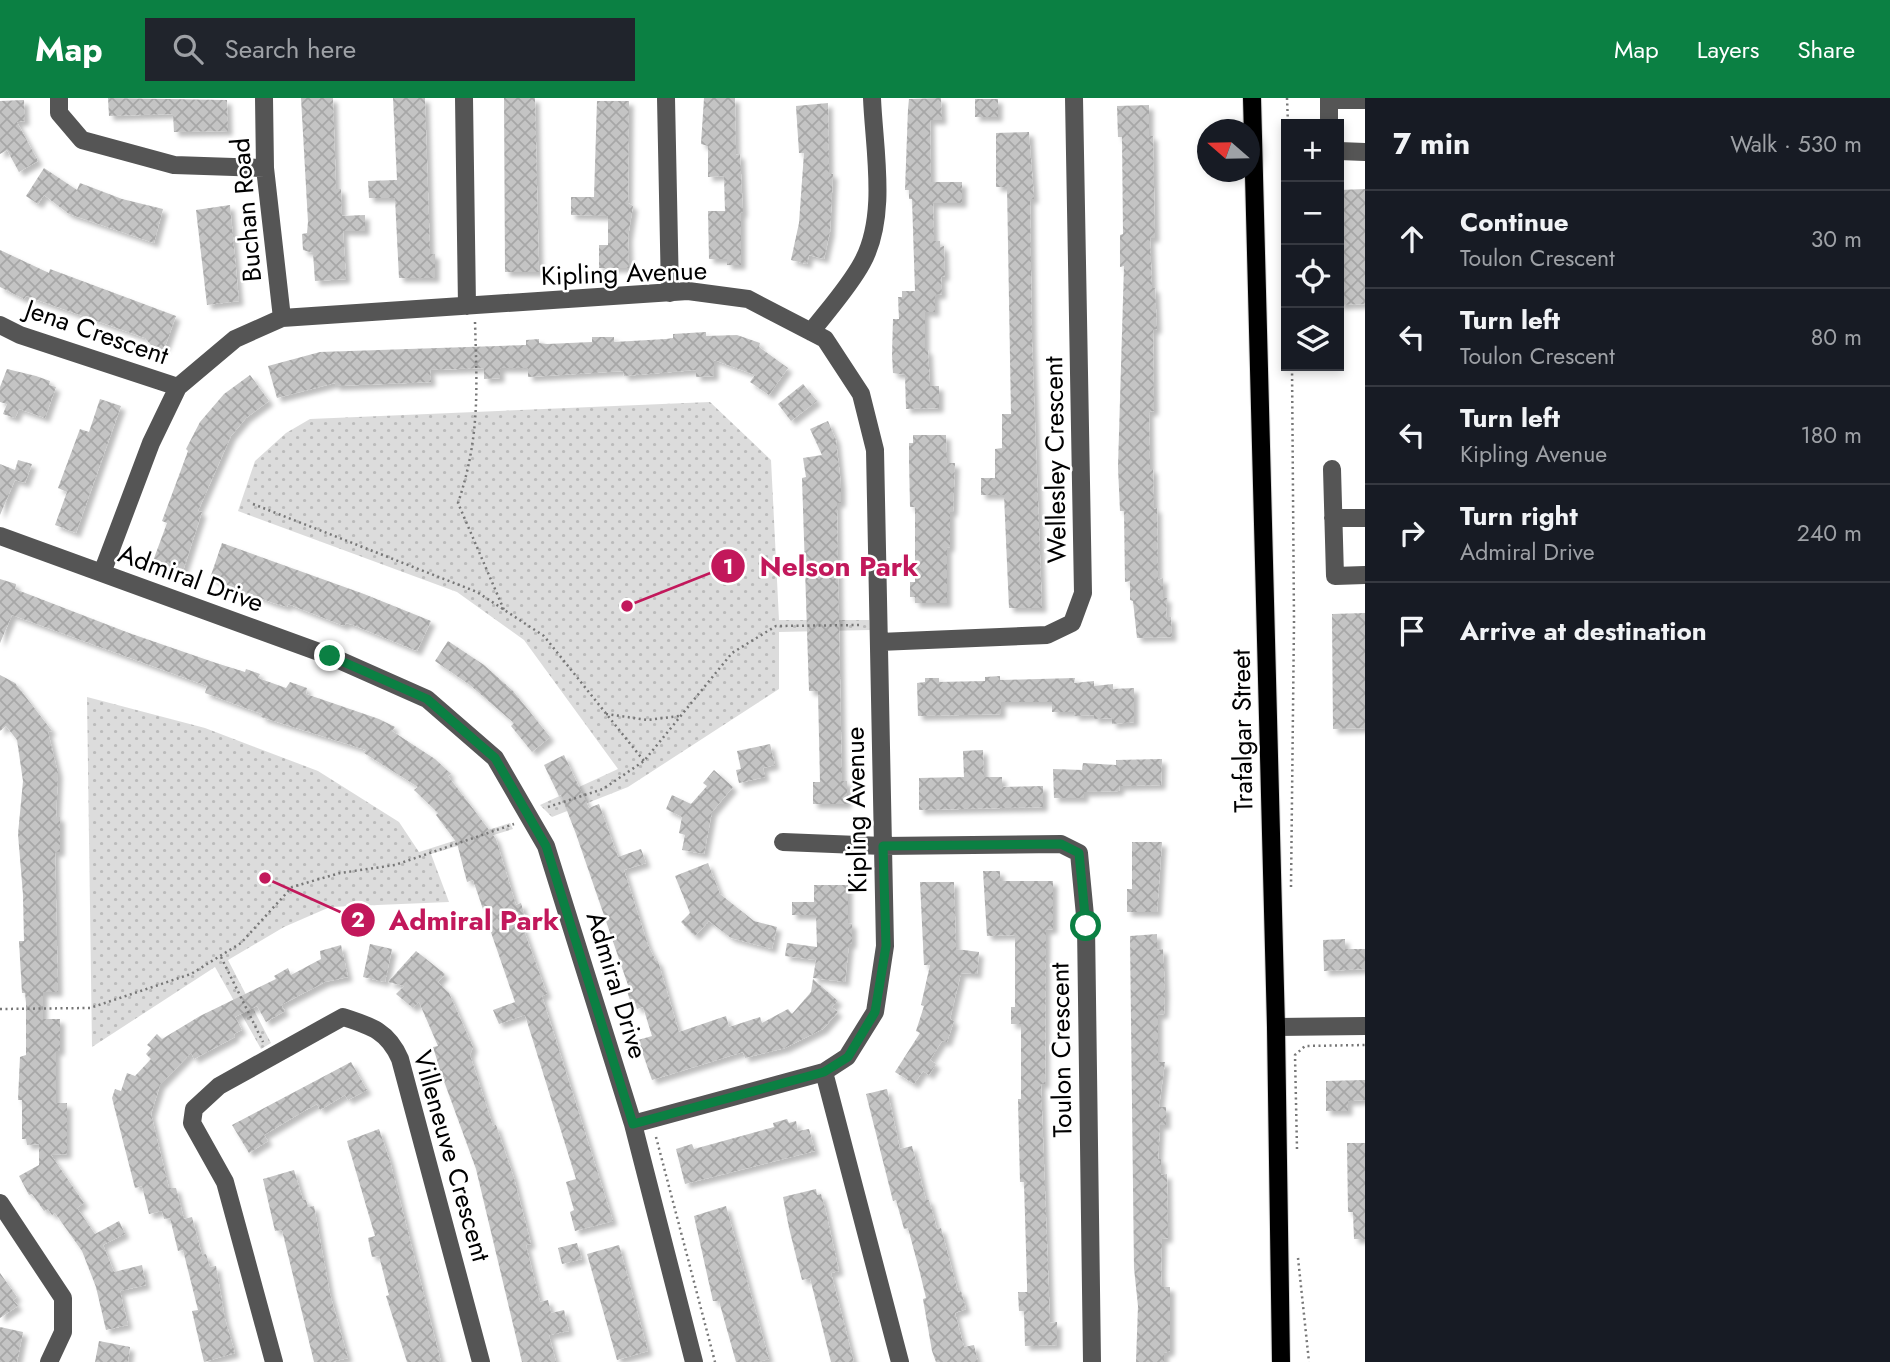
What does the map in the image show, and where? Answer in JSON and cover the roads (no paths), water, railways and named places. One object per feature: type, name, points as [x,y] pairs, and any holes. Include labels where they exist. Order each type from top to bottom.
[{"type":"main road","name":"Trafalgar Street","points":[[1252,98],[1276,1027],[1281,1362]]},
{"type":"street","points":[[59,98],[59,113],[82,140],[174,164],[265,167]]},
{"type":"street","name":"Buchan Road","points":[[264,98],[265,167],[282,318]]},
{"type":"street","points":[[464,98],[471,314]]},
{"type":"street","points":[[666,98],[670,293]]},
{"type":"street","points":[[811,332],[862,262],[871,240],[876,205],[872,98]]},
{"type":"street","name":"Wellesley Crescent","points":[[879,642],[1047,635],[1072,623],[1083,593],[1074,98]]},
{"type":"street","points":[[1329,119],[1329,99],[1365,100]]},
{"type":"street","points":[[1344,151],[1365,152]]},
{"type":"street","name":"Kipling Avenue","points":[[102,573],[151,443],[178,387],[235,339],[282,318],[471,314],[688,292],[748,299],[825,339],[861,394],[875,450],[886,946],[875,1012],[848,1057],[824,1072],[633,1124]]},
{"type":"street","name":"Jena Crescent","points":[[0,325],[20,335],[178,387]]},
{"type":"street","points":[[1332,469],[1335,576],[1365,575]]},
{"type":"street","points":[[1333,517],[1365,518]]},
{"type":"street","name":"Admiral Drive","points":[[0,536],[330,656],[427,699],[495,758],[546,846],[633,1124],[694,1362]]},
{"type":"street","points":[[783,842],[883,846]]},
{"type":"street","name":"Toulon Crescent","points":[[883,846],[1061,844],[1079,853],[1086,926],[1092,1362]]},
{"type":"street","name":"Villeneuve Crescent","points":[[274,1362],[226,1182],[192,1122],[194,1109],[219,1086],[343,1017],[377,1027],[392,1042],[400,1059],[481,1362]]},
{"type":"street","points":[[1276,1027],[1365,1026]]},
{"type":"street","points":[[824,1072],[900,1362]]},
{"type":"street","points":[[0,1203],[63,1298],[63,1332],[48,1362]]},
{"type":"place","name":"Nelson Park","points":[[627,606]]},
{"type":"place","name":"Admiral Park","points":[[265,878]]}]
